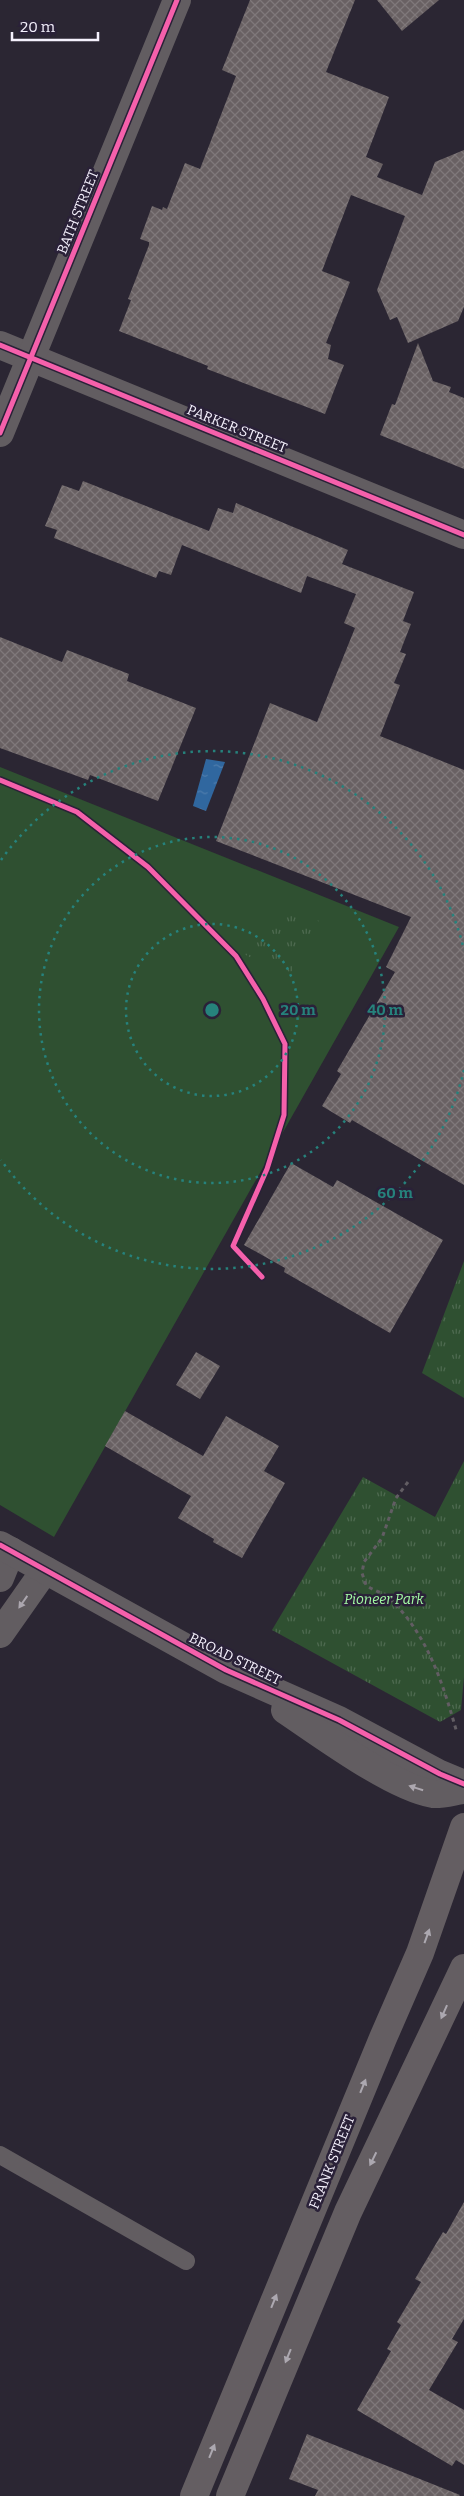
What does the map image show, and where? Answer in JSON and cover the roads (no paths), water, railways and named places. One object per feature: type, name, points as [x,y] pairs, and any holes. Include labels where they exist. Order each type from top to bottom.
[{"type":"highway","name":"FRANK STREET","points":[[194,2496],[420,1953],[464,1827]]},
{"type":"highway","points":[[230,2496],[348,2212],[464,1968]]},
{"type":"street","name":"BATH STREET","points":[[0,434],[177,0]]},
{"type":"street","name":"PARKER STREET","points":[[0,345],[464,535]]},
{"type":"street","name":"BROAD STREET","points":[[5,1548],[226,1670],[345,1750],[404,1784],[434,1794],[464,1790]]},
{"type":"street","points":[[0,1578],[5,1548]]},
{"type":"street","points":[[0,1634],[45,1570]]},
{"type":"street","name":"BROAD STREET","points":[[226,1670],[339,1720],[440,1774],[464,1784]]},
{"type":"lane","points":[[0,2155],[186,2261]]},
{"type":"water","points":[[206,759],[225,762],[206,811],[193,806]]},
{"type":"park label","name":"Pioneer Park","points":[[384,1599]]}]
